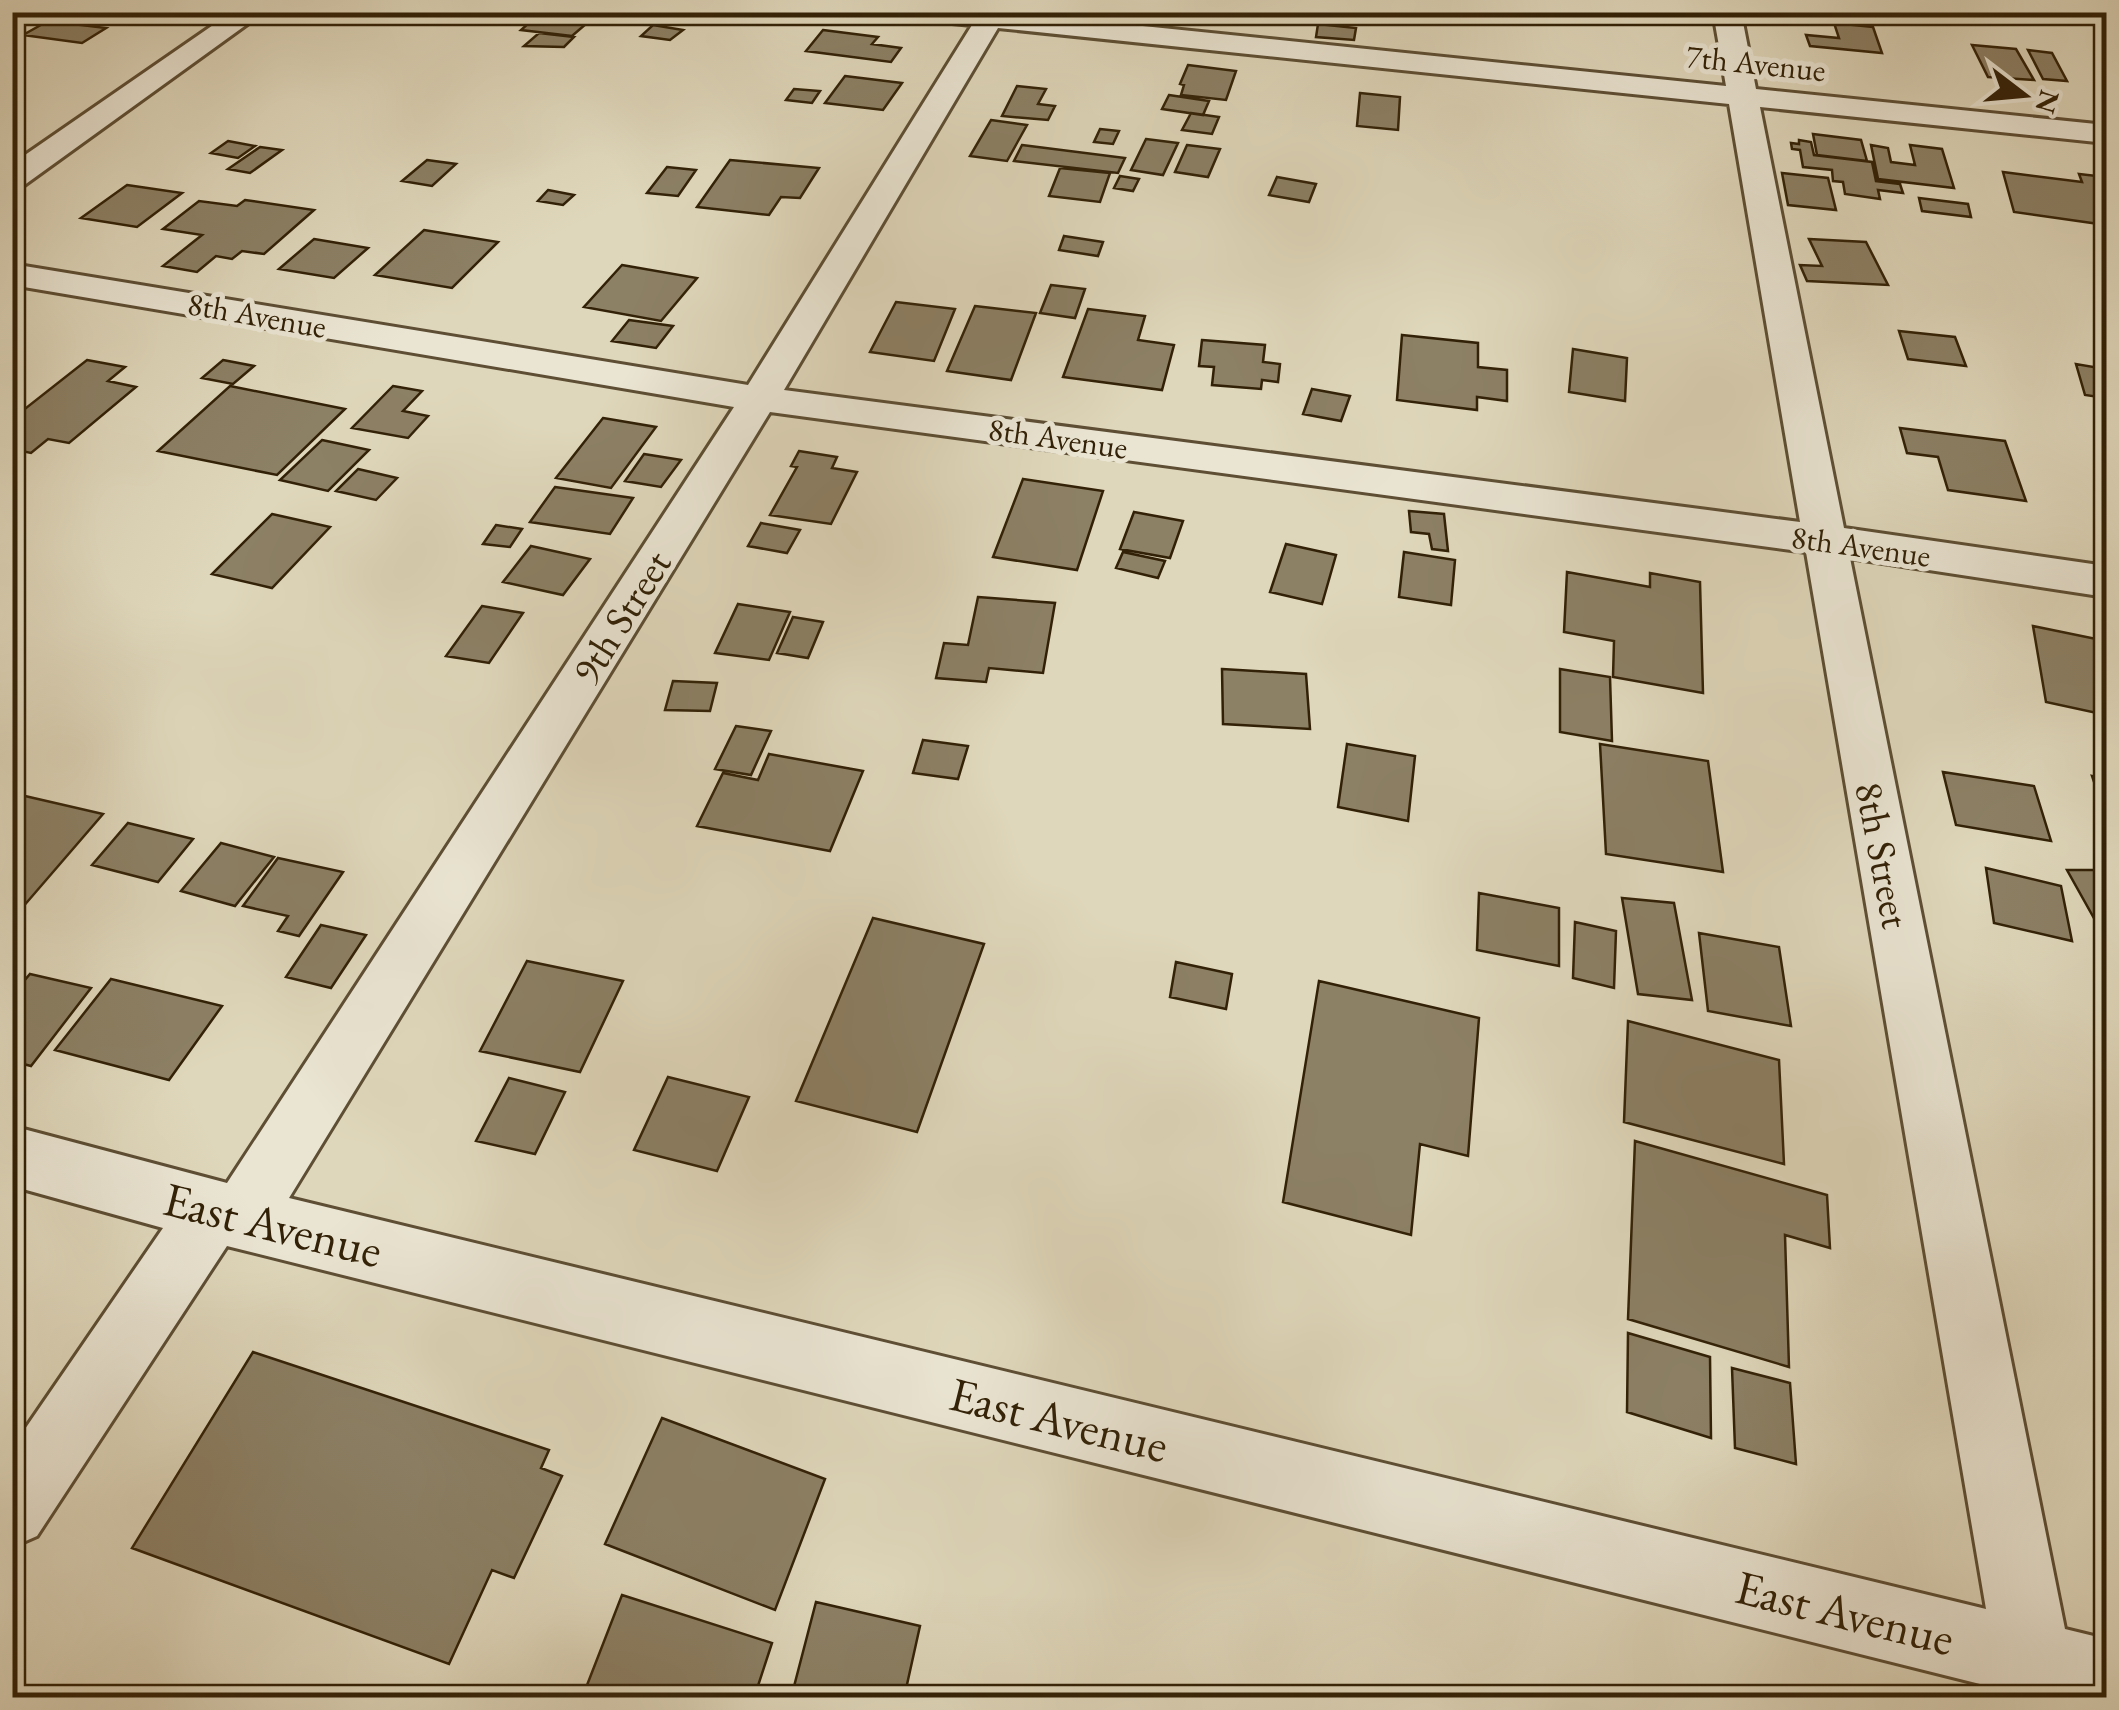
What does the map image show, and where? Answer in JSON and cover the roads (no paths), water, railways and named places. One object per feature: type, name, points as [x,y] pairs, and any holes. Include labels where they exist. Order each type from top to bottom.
[{"type":"street","points":[[12,179],[250,12]]},
{"type":"street","name":"7th Avenue","points":[[922,12],[992,16],[2106,134]]},
{"type":"street","name":"8th Street","points":[[1727,12],[2037,1678]]},
{"type":"street","name":"9th Street","points":[[12,1511],[227,1214],[759,399],[992,16]]},
{"type":"street","name":"8th Avenue","points":[[12,274],[759,399],[2106,581]]},
{"type":"street","name":"East Avenue","points":[[12,1156],[2037,1678],[2106,1678]]}]
